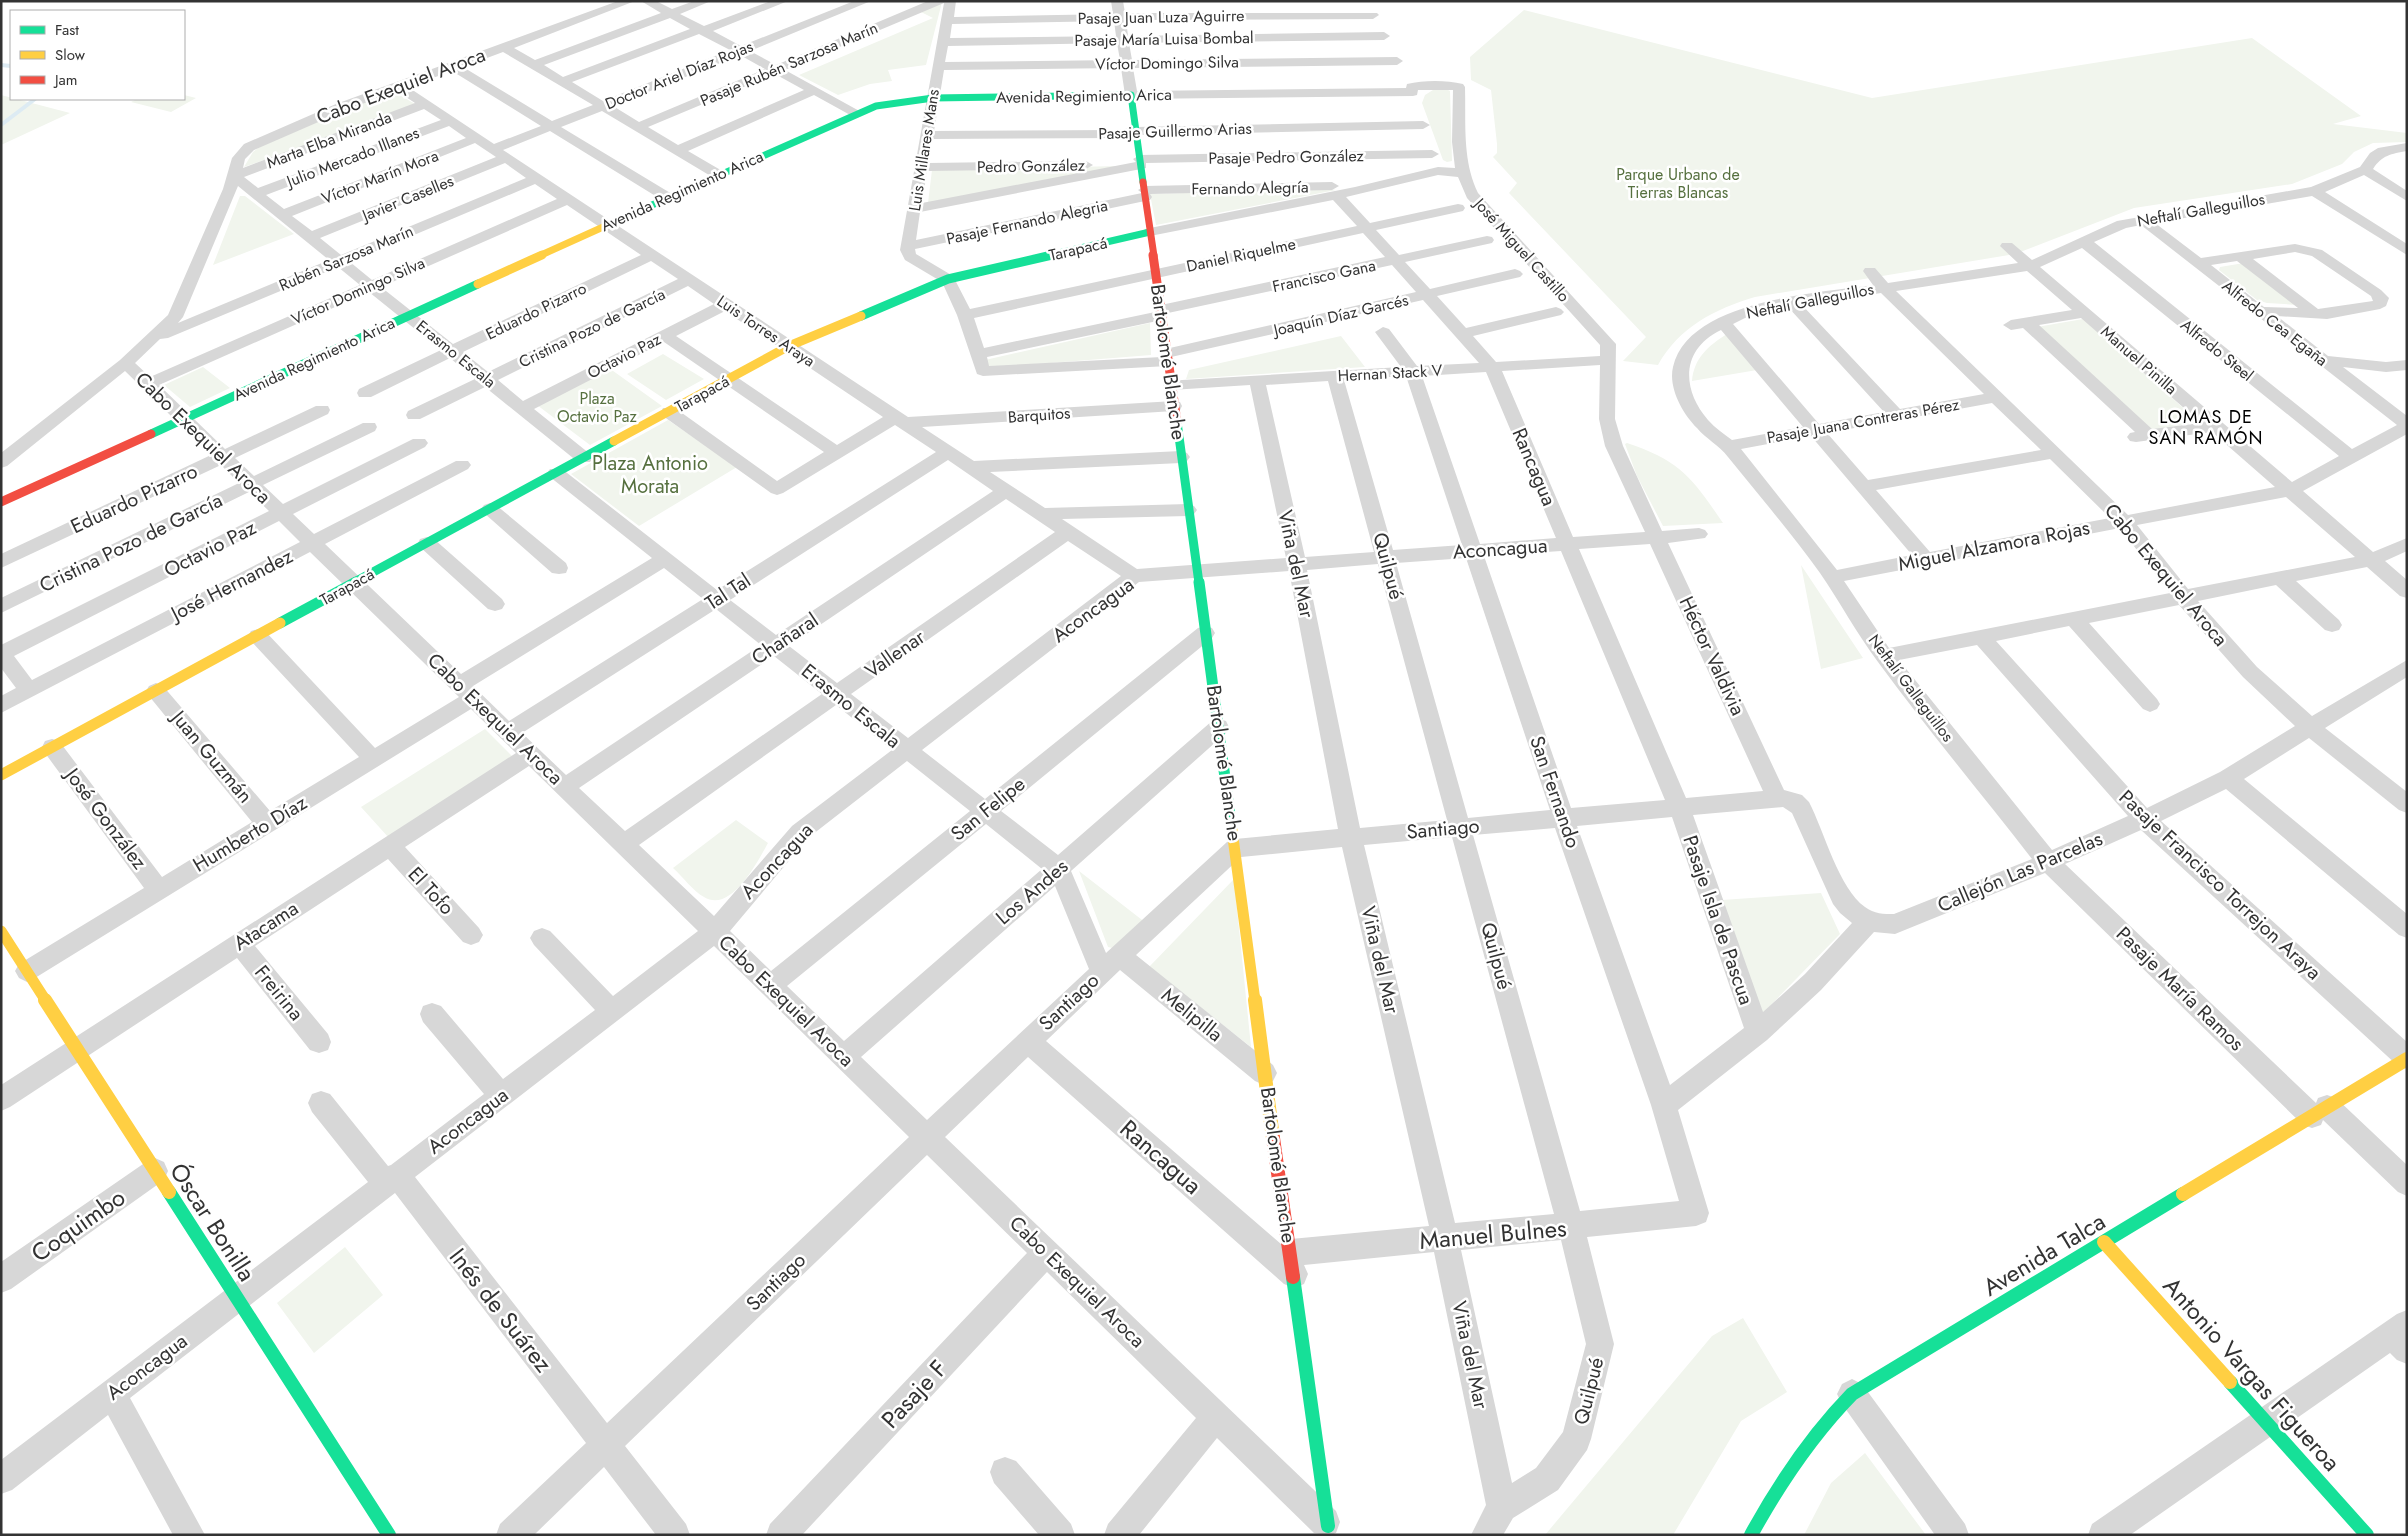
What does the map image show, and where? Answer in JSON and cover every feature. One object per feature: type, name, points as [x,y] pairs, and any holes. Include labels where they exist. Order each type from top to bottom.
[{"type":"street","name":"Cabo Exequiel Aroca","points":[[629,1],[341,107],[254,144],[241,154],[234,176],[175,317],[126,363],[1333,1530]]},
{"type":"street","points":[[647,1],[857,113]]},
{"type":"street","points":[[533,65],[705,1]]},
{"type":"street","points":[[562,82],[782,1]]},
{"type":"street","name":"Doctor Ariel Díaz Rojas","points":[[500,153],[552,126],[865,1]]},
{"type":"street","name":"Pasaje Rubén Sarzosa Marín","points":[[638,127],[939,1]]},
{"type":"street","name":"Luis Millares Mans","points":[[908,246],[938,66],[949,21],[951,3],[948,1]]},
{"type":"street","name":"Bartolomé Blanche","points":[[1116,1],[1141,162],[1172,385],[1264,1073],[1333,1530]]},
{"type":"street","points":[[1365,1],[1406,78],[1438,171]]},
{"type":"street","name":"Pasaje Juan Luza Aguirre","points":[[949,21],[1119,17],[1372,15]]},
{"type":"street","name":"Pasaje María Luisa Bombal","points":[[943,42],[1384,36]]},
{"type":"street","points":[[504,47],[719,174]]},
{"type":"street","name":"Víctor Domingo Silva","points":[[938,66],[1126,63],[1406,78]]},
{"type":"street","points":[[453,66],[667,197]]},
{"type":"street","name":"Avenida Regimiento Arica","points":[[1,502],[667,197],[876,106],[933,98],[1131,95],[1406,78]]},
{"type":"street","name":"José Miguel Castillo","points":[[1406,78],[1436,85],[1460,87],[1463,173],[1468,188],[1481,207],[1608,344],[1609,360]]},
{"type":"street","name":"Luis Torres Araya","points":[[398,86],[1134,576]]},
{"type":"street","points":[[678,150],[814,90]]},
{"type":"street","name":"Marta Elba Miranda","points":[[234,176],[425,104]]},
{"type":"street","name":"Julio Mercado Illanes","points":[[256,194],[450,120]]},
{"type":"street","name":"Pasaje Guillermo Arias","points":[[926,136],[1119,134],[1136,131],[1423,125]]},
{"type":"street","name":"Víctor Marín Mora","points":[[282,215],[477,138]]},
{"type":"street","name":"Neftalí Galleguillos","points":[[2048,862],[1884,656],[1832,577],[1729,446],[1703,424],[1694,413],[1682,391],[1680,380],[1680,370],[1687,350],[1702,335],[1742,314],[1790,302],[2030,266],[2122,224],[2314,191],[2365,170],[2375,156],[2383,151],[2407,147]]},
{"type":"street","name":"Javier Caselles","points":[[310,237],[500,153]]},
{"type":"street","name":"Pasaje Pedro González","points":[[914,209],[1141,162],[1432,154]]},
{"type":"street","name":"Pedro González","points":[[921,167],[1141,162]]},
{"type":"street","points":[[2365,170],[2407,196]]},
{"type":"street","name":"Tarapacá","points":[[1,775],[789,346],[948,279],[1150,232],[1355,192],[1438,171],[1463,173]]},
{"type":"street","name":"Erasmo Escala","points":[[234,176],[584,458]]},
{"type":"street","name":"Rubén Sarzosa Marín","points":[[154,338],[537,178]]},
{"type":"street","name":"Fernando Alegría","points":[[1145,194],[1335,186],[1355,192]]},
{"type":"street","points":[[2314,191],[2407,251]]},
{"type":"street","name":"Pasaje Fernando Alegria","points":[[908,246],[1145,194]]},
{"type":"street","name":"Rancagua","points":[[1337,195],[1492,367],[1679,807]]},
{"type":"street","name":"Víctor Domingo Silva","points":[[148,384],[568,199]]},
{"type":"street","name":"Daniel Riquelme","points":[[966,315],[1458,208]]},
{"type":"street","name":"Alfredo Cea Egaña","points":[[2143,220],[2407,426]]},
{"type":"street","name":"Francisco Gana","points":[[978,354],[1487,240]]},
{"type":"street","name":"Alfredo Steel","points":[[2084,242],[2351,457]]},
{"type":"street","points":[[908,246],[908,253],[914,261],[948,279],[966,315],[978,354]]},
{"type":"street","name":"Manuel Pinilla","points":[[2006,246],[2292,490],[2407,591]]},
{"type":"street","points":[[2198,263],[2296,248],[2307,249],[2317,253],[2376,292],[2381,298],[2381,303],[2376,306],[2315,314],[2260,311]]},
{"type":"street","name":"Eduardo Pizarro","points":[[365,393],[652,255]]},
{"type":"street","points":[[2241,257],[2315,314]]},
{"type":"street","name":"Cabo Exequiel Aroca","points":[[1870,272],[1883,287],[2125,522],[2185,598],[2244,665],[2310,727],[2407,804]]},
{"type":"street","name":"Joaquín Díaz Garcés","points":[[978,354],[983,371],[1168,357],[1515,274]]},
{"type":"street","name":"Cristina Pozo de García","points":[[414,415],[689,280]]},
{"type":"street","points":[[1790,302],[1896,415]]},
{"type":"street","name":"Octavio Paz","points":[[522,408],[726,304]]},
{"type":"street","points":[[1462,334],[1556,312]]},
{"type":"street","points":[[2085,313],[2018,323],[2148,435]]},
{"type":"street","points":[[1724,323],[1925,559]]},
{"type":"street","name":"San Fernando","points":[[1383,332],[1413,372],[1475,550],[1564,818],[1664,1105],[1696,1213]]},
{"type":"street","points":[[664,336],[837,453]]},
{"type":"street","name":"Hernan Stack V","points":[[1172,385],[1609,360]]},
{"type":"street","name":"Héctor Valdivia","points":[[1609,360],[1607,406],[1610,432],[1777,798]]},
{"type":"street","points":[[2323,360],[2386,367],[2407,365]]},
{"type":"street","points":[[1,462],[126,363]]},
{"type":"street","name":"Quilpué","points":[[1335,376],[1571,1227],[1600,1344],[1576,1439],[1547,1479],[1502,1507]]},
{"type":"street","name":"Viña del Mar","points":[[1256,380],[1297,564],[1351,837],[1445,1238],[1502,1507]]},
{"type":"street","name":"Pasaje Juana Contreras Pérez","points":[[1729,446],[1996,397]]},
{"type":"street","name":"Barquitos","points":[[900,420],[1174,406]]},
{"type":"street","name":"Eduardo Pizarro","points":[[1,562],[322,410]]},
{"type":"street","points":[[669,412],[777,489],[837,453],[900,420]]},
{"type":"street","points":[[2131,438],[2216,426]]},
{"type":"street","name":"Miguel Alzamora Rojas","points":[[1832,577],[2292,490],[2407,426]]},
{"type":"street","name":"Cristina Pozo de García","points":[[1,606],[369,427]]},
{"type":"street","name":"Octavio Paz","points":[[2,654],[419,443]]},
{"type":"street","name":"Tal Tal","points":[[508,732],[948,452]]},
{"type":"street","points":[[1863,487],[2054,453]]},
{"type":"street","points":[[970,467],[1181,457]]},
{"type":"street","name":"José Hernandez","points":[[1,705],[462,465]]},
{"type":"street","name":"Erasmo Escala","points":[[556,474],[907,751],[1059,868],[1111,964]]},
{"type":"street","name":"Chañaral","points":[[564,787],[1005,491]]},
{"type":"street","points":[[490,509],[558,568]]},
{"type":"street","points":[[1041,514],[1188,510]]},
{"type":"street","name":"Vallenar","points":[[624,844],[1067,532]]},
{"type":"street","name":"Aconcagua","points":[[1,1479],[715,932],[800,832],[1134,576],[1699,534]]},
{"type":"street","points":[[427,543],[496,604]]},
{"type":"street","points":[[1884,656],[2371,560],[2407,544]]},
{"type":"street","name":"Humberto Díaz","points":[[14,961],[159,890],[373,759],[466,691],[666,559]]},
{"type":"street","points":[[2280,578],[2332,625]]},
{"type":"street","points":[[2074,620],[2150,704]]},
{"type":"street","name":"San Felipe","points":[[770,986],[1206,633]]},
{"type":"street","points":[[258,636],[373,759]]},
{"type":"street","name":"Pasaje Francisco Torrejon Araya","points":[[1981,637],[2144,819],[2407,1058]]},
{"type":"street","points":[[2,654],[29,690]]},
{"type":"street","name":"Callejón Las Parcelas","points":[[1869,920],[1895,924],[2048,862],[2144,819],[2228,778],[2310,727],[2402,677]]},
{"type":"street","name":"Juan Guzmán","points":[[156,691],[267,824]]},
{"type":"street","name":"Los Andes","points":[[844,1057],[1219,727]]},
{"type":"street","name":"José González","points":[[52,747],[159,890]]},
{"type":"street","name":"Atacama","points":[[1,1099],[531,754]]},
{"type":"street","points":[[2228,778],[2407,928]]},
{"type":"street","points":[[1664,1105],[1758,1032],[1813,982],[1869,920],[1854,912],[1842,900],[1801,808],[1790,799],[1777,798]]},
{"type":"street","name":"Santiago","points":[[511,1535],[1028,1041],[1235,848],[1777,798]]},
{"type":"street","name":"Pasaje Isla de Pascua","points":[[1679,807],[1758,1032]]},
{"type":"street","name":"El Tofo","points":[[390,846],[472,935]]},
{"type":"street","name":"Pasaje María Ramos","points":[[2048,862],[2320,1112],[2407,1183]]},
{"type":"street","name":"Óscar Bonilla","points":[[1,931],[14,961],[77,1049],[389,1535]]},
{"type":"street","points":[[542,938],[612,1011]]},
{"type":"street","name":"Freirina","points":[[239,944],[319,1042]]},
{"type":"street","name":"Melipilla","points":[[1111,964],[1264,1073]]},
{"type":"street","points":[[432,1014],[501,1096]]},
{"type":"street","name":"Rancagua","points":[[1028,1041],[1292,1263]]},
{"type":"street","name":"Avenida Talca","points":[[1751,1535],[1797,1453],[1831,1414],[1852,1394],[2407,1058]]},
{"type":"street","name":"Inés de Suárez","points":[[321,1103],[391,1180],[606,1445],[675,1535]]},
{"type":"street","name":"Coquimbo","points":[[1,1279],[155,1171]]},
{"type":"street","name":"Manuel Bulnes","points":[[1292,1263],[1445,1238],[1571,1227],[1696,1213]]},
{"type":"street","name":"Antonio Vargas Figueroa","points":[[2104,1242],[2367,1535]]},
{"type":"street","name":"Pasaje F","points":[[781,1535],[1046,1253]]},
{"type":"street","points":[[2104,1535],[2266,1422],[2402,1336]]},
{"type":"street","points":[[112,1394],[190,1535]]},
{"type":"street","points":[[1852,1394],[1954,1535]]},
{"type":"street","points":[[1119,1535],[1216,1417]]},
{"type":"street","points":[[1005,1472],[1060,1535]]},
{"type":"street","points":[[1486,1535],[1502,1507]]},
{"type":"green space","points":[[942,2],[926,65],[888,70],[892,81],[870,84],[838,95],[799,75],[933,18],[919,11]]},
{"type":"green space","name":"Parque Urbano de Tierras Blancas","points":[[1524,10],[1872,98],[2252,38],[2361,116],[2333,124],[2407,133],[2407,142],[2373,143],[2354,152],[2342,164],[2292,184],[2134,208],[2015,254],[1755,297],[1726,307],[1699,321],[1676,340],[1658,365],[1623,361],[1646,337],[1509,193],[1517,183],[1493,157],[1497,153],[1497,144],[1491,90],[1471,80],[1470,57]]},
{"type":"green space","points":[[1446,89],[1450,91],[1452,161],[1447,162],[1443,160],[1422,103],[1425,95],[1433,90]]},
{"type":"green space","points":[[394,92],[417,105],[244,167],[253,152],[259,147],[346,108]]},
{"type":"green space","points":[[1,95],[10,97],[10,100],[20,100],[70,113],[1,145]]},
{"type":"green space","points":[[185,95],[196,98],[171,112],[131,102],[135,100],[185,100]]},
{"type":"green space","points":[[1119,166],[928,203],[932,170]]},
{"type":"green space","points":[[1336,190],[1156,225],[1150,194]]},
{"type":"green space","points":[[240,196],[245,196],[294,234],[213,265]]},
{"type":"green space","points":[[2244,263],[2298,305],[2267,303],[2257,300],[2219,270],[2220,267]]},
{"type":"green space","points":[[2083,319],[2199,422],[2150,430],[2037,327]]},
{"type":"green space","points":[[1150,323],[1151,355],[987,368],[985,360]]},
{"type":"green space","points":[[1727,334],[1757,370],[1692,381],[1693,373],[1703,353]]},
{"type":"green space","points":[[1341,336],[1365,367],[1186,379],[1189,370]]},
{"type":"green space","points":[[663,354],[704,379],[666,400],[627,374]]},
{"type":"green space","points":[[203,367],[230,388],[190,407],[164,385]]},
{"type":"green space","name":"Plaza Octavio Paz","points":[[609,368],[662,406],[590,445],[537,405]]},
{"type":"green space","name":"Plaza Antonio Morata","points":[[668,420],[737,467],[639,526],[571,474]]},
{"type":"green space","points":[[1627,443],[1660,457],[1684,473],[1703,494],[1723,523],[1663,526],[1637,476],[1625,444]]},
{"type":"green space","points":[[1801,565],[1863,658],[1821,669]]},
{"type":"green space","points":[[485,729],[513,757],[389,838],[361,807]]},
{"type":"green space","points":[[736,820],[768,843],[758,861],[733,892],[724,898],[714,900],[704,897],[692,888],[673,868]]},
{"type":"green space","points":[[1079,871],[1146,923],[1117,949],[1108,947]]},
{"type":"green space","points":[[1234,879],[1251,1047],[1149,967]]},
{"type":"green space","points":[[1821,893],[1840,934],[1762,1014],[1722,900]]},
{"type":"green space","points":[[345,1247],[383,1295],[314,1353],[277,1303]]},
{"type":"green space","points":[[1743,1318],[1787,1392],[1741,1421],[1673,1535],[1545,1535],[1712,1336]]},
{"type":"green space","points":[[1865,1453],[1926,1535],[1804,1535],[1831,1483]]},
{"type":"waterway","points":[[1,65],[10,66]]},
{"type":"waterway","points":[[1,125],[34,100]]},
{"type":"traffic: fast","points":[[643,209],[876,106],[933,98],[1131,95],[1143,182]]},
{"type":"traffic: fast","points":[[861,316],[948,279],[1150,232]]},
{"type":"traffic: fast","points":[[151,434],[478,284]]},
{"type":"traffic: fast","points":[[1177,422],[1231,823]]},
{"type":"traffic: fast","points":[[280,623],[614,441]]},
{"type":"traffic: fast","points":[[169,1192],[389,1535]]},
{"type":"traffic: fast","points":[[1751,1535],[1796,1461],[1822,1426],[1852,1394],[2183,1194]]},
{"type":"traffic: fast","points":[[1293,1277],[1328,1526]]},
{"type":"traffic: fast","points":[[2230,1382],[2367,1535]]},
{"type":"traffic: slow","points":[[478,284],[643,209]]},
{"type":"traffic: slow","points":[[614,441],[789,346],[861,316]]},
{"type":"traffic: slow","points":[[1,775],[280,623]]},
{"type":"traffic: slow","points":[[1231,823],[1273,1138]]},
{"type":"traffic: slow","points":[[1,931],[169,1192]]},
{"type":"traffic: slow","points":[[2183,1194],[2407,1059]]},
{"type":"traffic: slow","points":[[2104,1242],[2230,1382]]},
{"type":"traffic: jam","points":[[1143,182],[1177,422]]},
{"type":"traffic: jam","points":[[1,502],[151,434]]},
{"type":"traffic: jam","points":[[1273,1138],[1293,1277]]},
{"type":"district","name":"LOMAS DE SAN RAMÓN","points":[[2206,427]]}]
